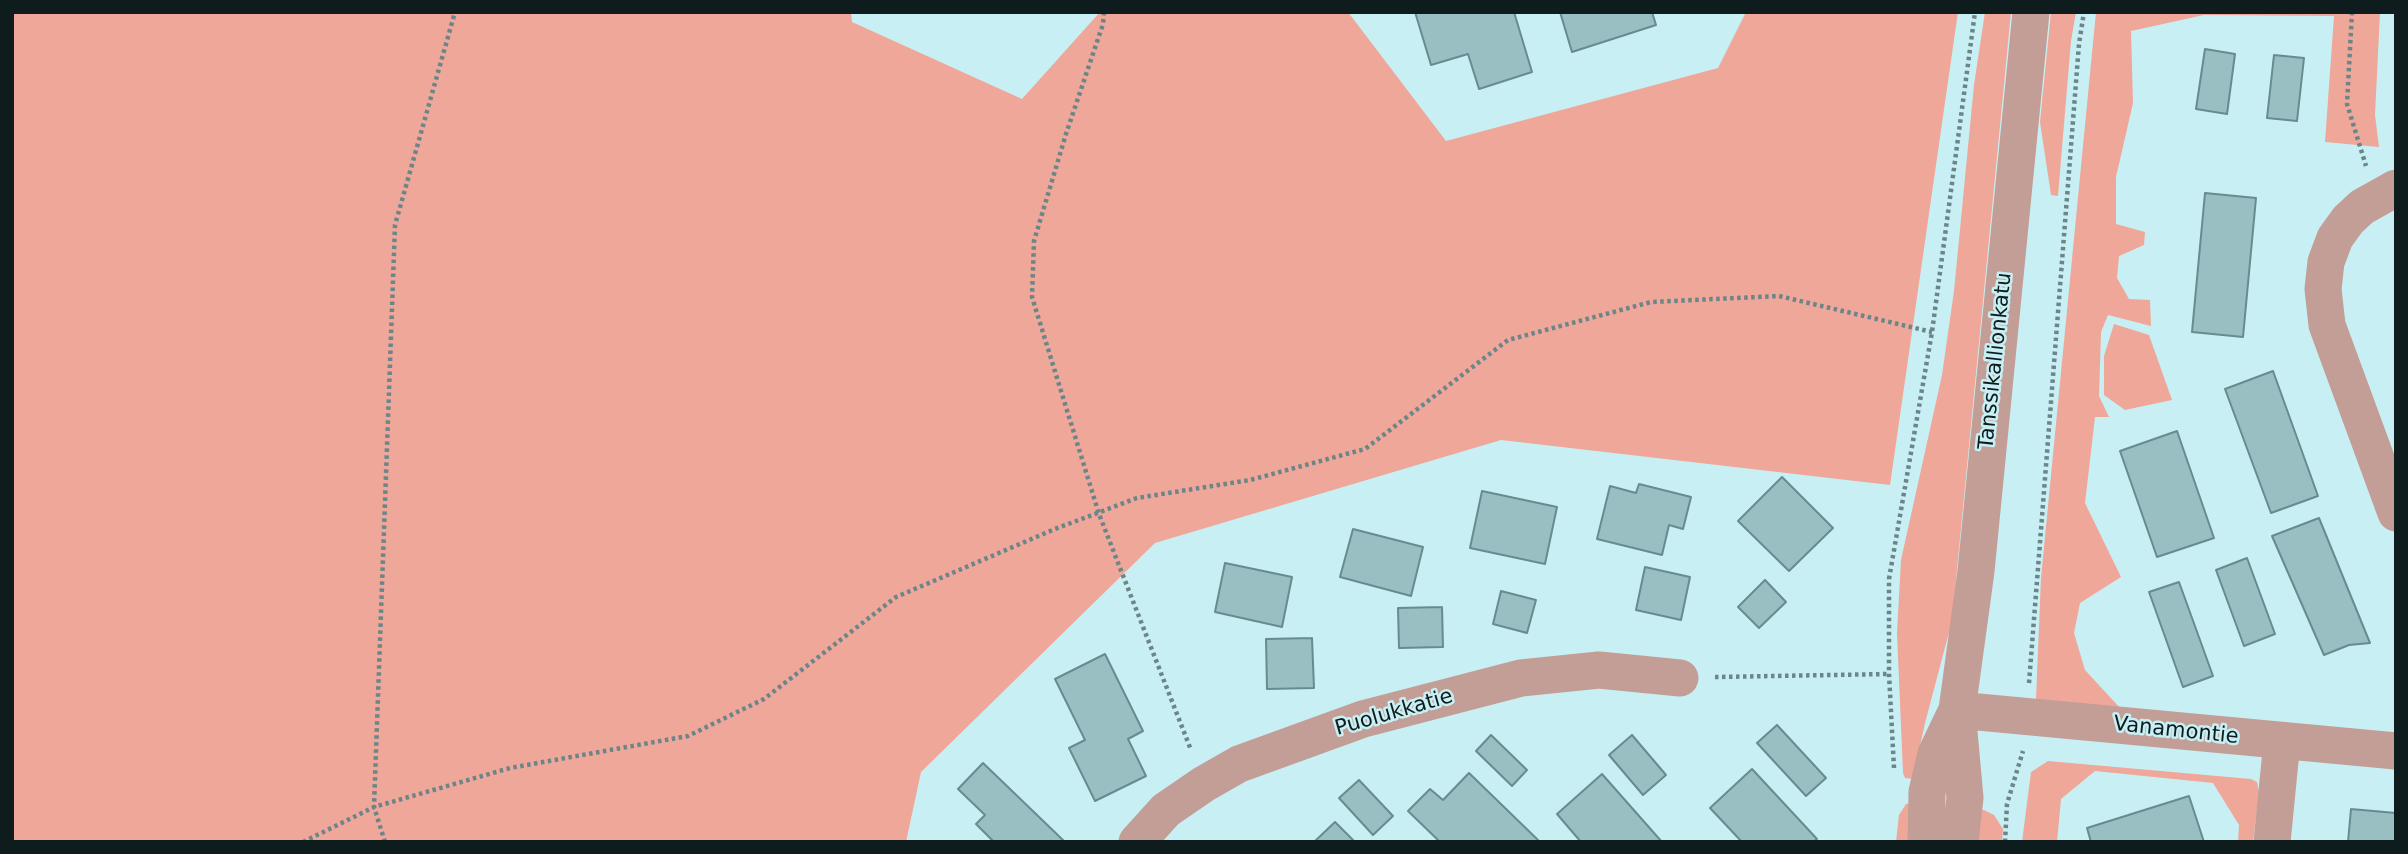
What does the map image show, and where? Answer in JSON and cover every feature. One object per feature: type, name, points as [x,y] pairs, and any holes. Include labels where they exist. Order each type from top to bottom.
[{"type":"street","name":"Tanssikallionkatu","points":[[1960,842],[1965,798],[1957,710],[1976,570],[2031,12]]},
{"type":"street","points":[[2386,193],[2362,206],[2335,238],[2326,262],[2323,289],[2327,326],[2396,513]]},
{"type":"street","name":"Puolukkatie","points":[[1137,842],[1166,810],[1239,764],[1363,719],[1521,678],[1599,670],[1680,678]]},
{"type":"street","name":"Tanssikallionkatu","points":[[1926,842],[1927,792],[1936,754],[1957,710]]},
{"type":"street","name":"Vanamontie","points":[[1957,710],[2396,751]]},
{"type":"street","points":[[2272,842],[2281,741]]},
{"type":"path","points":[[385,842],[374,807],[395,225],[455,12]]},
{"type":"path","points":[[1104,12],[1103,24],[1034,241],[1032,297],[1099,514],[1204,784]]},
{"type":"path","points":[[1894,776],[1889,674],[1889,579],[1933,332],[1975,12]]},
{"type":"path","points":[[2005,842],[2007,804],[2023,751],[2078,57],[2084,12]]},
{"type":"path","points":[[2352,12],[2347,104],[2386,193]]},
{"type":"path","points":[[303,842],[374,807],[510,768],[688,736],[764,699],[896,597],[1055,529],[1137,498],[1250,480],[1365,449],[1508,340],[1650,302],[1779,296],[1933,332]]},
{"type":"path","points":[[1680,678],[1889,674]]},
{"type":"shaded area","points":[[12,12],[851,12],[852,22],[1022,99],[1100,12],[1348,12],[1446,141],[1718,68],[1746,12],[1958,12],[1890,485],[1501,440],[1155,543],[921,772],[906,842],[12,842]]},
{"type":"shaded area","points":[[1985,12],[2011,12],[1952,621],[1913,779],[1905,778],[1903,773],[1897,633],[1901,560],[1942,375],[1954,291],[1974,85]]},
{"type":"shaded area","points":[[2051,12],[2076,12],[2071,41],[2058,196],[2051,195],[2040,122]]},
{"type":"shaded area","points":[[2096,12],[2380,12],[2375,115],[2379,147],[2325,142],[2334,16],[2204,15],[2131,31],[2133,103],[2116,177],[2116,224],[2145,232],[2144,245],[2119,256],[2117,278],[2129,299],[2150,300],[2151,326],[2108,315],[2101,332],[2099,396],[2109,417],[2095,417],[2085,503],[2121,577],[2080,603],[2074,633],[2085,670],[2120,708],[2036,699],[2041,578]]},
{"type":"shaded area","points":[[2114,324],[2149,335],[2172,400],[2125,410],[2104,395],[2104,356]]},
{"type":"shaded area","points":[[2048,761],[2251,779],[2257,782],[2259,792],[2253,842],[2238,842],[2239,825],[2213,783],[2095,771],[2061,799],[2057,842],[2022,842],[2031,772]]},
{"type":"shaded area","points":[[1916,802],[1915,842],[1896,842],[1899,815],[1906,804]]},
{"type":"shaded area","points":[[1975,810],[1984,810],[1994,815],[2003,829],[2002,842],[1973,842]]},
{"type":"building","points":[[1415,12],[1514,12],[1532,72],[1479,89],[1468,54],[1431,65]]},
{"type":"building","points":[[1560,12],[1652,12],[1656,25],[1572,52]]},
{"type":"building","points":[[2205,49],[2235,54],[2227,114],[2196,109]]},
{"type":"building","points":[[2274,55],[2304,58],[2297,121],[2267,118]]},
{"type":"building","points":[[2205,193],[2256,198],[2243,337],[2192,332]]},
{"type":"building","points":[[2273,371],[2318,496],[2271,513],[2225,389]]},
{"type":"building","points":[[2177,431],[2214,538],[2157,557],[2120,451]]},
{"type":"building","points":[[1782,477],[1833,528],[1789,571],[1738,521]]},
{"type":"building","points":[[1639,484],[1691,497],[1683,529],[1669,525],[1662,555],[1597,539],[1610,486],[1636,493]]},
{"type":"building","points":[[1482,491],[1557,507],[1545,564],[1470,548]]},
{"type":"building","points":[[2319,518],[2370,643],[2349,645],[2324,655],[2272,536]]},
{"type":"building","points":[[1353,529],[1423,547],[1411,596],[1340,577]]},
{"type":"building","points":[[2247,558],[2275,634],[2244,646],[2216,570]]},
{"type":"building","points":[[1225,563],[1292,577],[1282,627],[1215,612]]},
{"type":"building","points":[[1645,567],[1690,577],[1681,620],[1636,610]]},
{"type":"building","points":[[1765,580],[1786,602],[1759,628],[1738,607]]},
{"type":"building","points":[[2179,582],[2213,676],[2183,687],[2149,592]]},
{"type":"building","points":[[1501,591],[1536,600],[1527,633],[1493,624]]},
{"type":"building","points":[[1442,607],[1443,647],[1399,648],[1398,608]]},
{"type":"building","points":[[1312,638],[1314,688],[1267,689],[1266,639]]},
{"type":"building","points":[[1105,654],[1143,731],[1128,739],[1146,776],[1095,801],[1069,748],[1085,740],[1055,679]]},
{"type":"building","points":[[1777,725],[1826,778],[1806,796],[1757,743]]},
{"type":"building","points":[[1491,735],[1527,770],[1512,786],[1476,751]]},
{"type":"building","points":[[1632,735],[1666,775],[1643,795],[1609,755]]},
{"type":"building","points":[[983,763],[1065,842],[994,842],[976,824],[985,815],[958,789]]},
{"type":"building","points":[[1752,769],[1817,839],[1813,842],[1742,842],[1710,808]]},
{"type":"building","points":[[1469,773],[1538,840],[1536,842],[1440,842],[1408,811],[1430,789],[1443,800]]},
{"type":"building","points":[[1602,774],[1662,842],[1581,842],[1557,814]]},
{"type":"building","points":[[1359,780],[1393,816],[1373,835],[1339,798]]},
{"type":"building","points":[[2189,796],[2204,842],[2091,842],[2087,828]]},
{"type":"building","points":[[2351,809],[2396,813],[2396,842],[2348,842]]},
{"type":"building","points":[[1335,822],[1355,842],[1314,842]]}]
